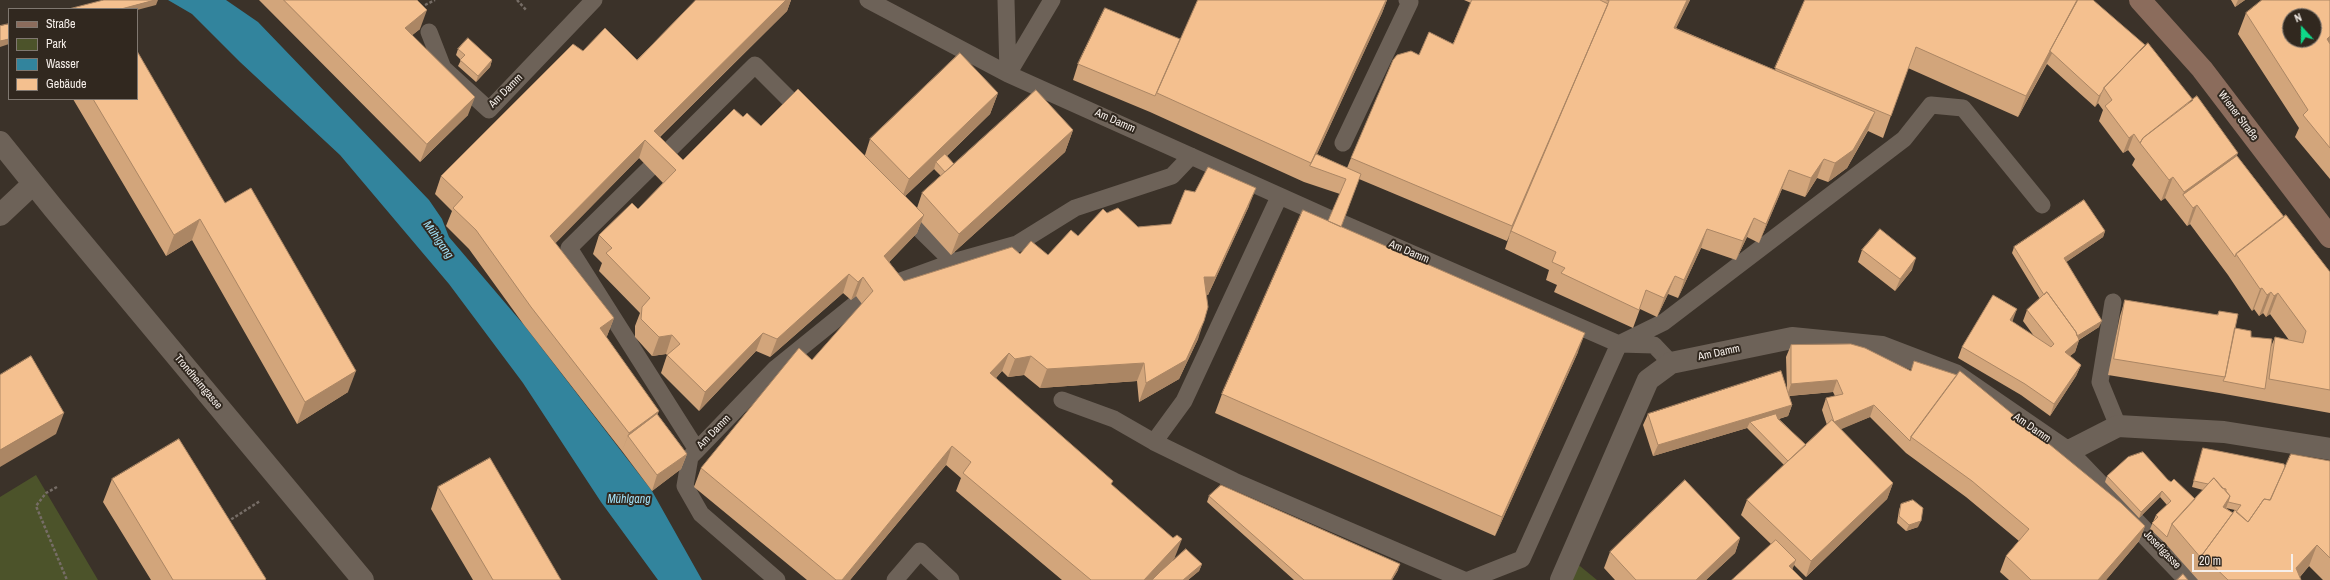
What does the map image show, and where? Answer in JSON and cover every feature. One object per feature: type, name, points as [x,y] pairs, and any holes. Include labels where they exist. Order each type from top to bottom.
[{"type":"main road","name":"Wiener Straße","points":[[2140,0],[2202,69],[2330,237]]},
{"type":"street","name":"Trondheimgasse","points":[[0,142],[33,184],[363,580]]},
{"type":"street","points":[[0,215],[33,184]]},
{"type":"street","name":"Am Damm","points":[[1561,580],[1648,380],[1671,363],[1792,338],[1882,347],[1955,375],[2067,452]]},
{"type":"street","points":[[2067,452],[2118,426],[2224,432],[2330,448]]},
{"type":"street","name":"Josefigasse","points":[[2067,452],[2190,580]]},
{"type":"lane","name":"Am Damm","points":[[428,32],[443,68],[489,110],[594,0]]},
{"type":"lane","name":"Am Damm","points":[[868,0],[1008,74],[1191,156],[1278,197],[1337,221],[1620,344],[1654,345],[1671,363]]},
{"type":"lane","points":[[1006,0],[1008,74]]},
{"type":"lane","points":[[1008,74],[1052,0]]},
{"type":"lane","points":[[1343,143],[1410,2],[1407,0]]},
{"type":"lane","points":[[697,450],[569,248],[755,65],[817,127]]},
{"type":"lane","points":[[1469,580],[1522,559],[1620,344],[1664,322],[1904,139],[1931,105],[1963,108],[2042,205]]},
{"type":"lane","points":[[887,286],[953,262],[1017,244],[1075,208],[1172,176],[1191,156]]},
{"type":"lane","points":[[1154,442],[1184,401],[1278,197]]},
{"type":"lane","points":[[891,200],[953,262]]},
{"type":"lane","name":"Am Damm","points":[[777,580],[701,514],[685,486],[690,458],[776,368],[860,300]]},
{"type":"lane","points":[[2113,302],[2100,382],[2118,426]]},
{"type":"lane","points":[[1062,400],[1114,419],[1154,442],[1234,481],[1464,580]]},
{"type":"lane","points":[[895,580],[920,552],[950,580]]},
{"type":"path","points":[[517,0],[527,11]]},
{"type":"path","points":[[226,523],[284,486]]},
{"type":"path","points":[[57,487],[46,493],[36,506],[67,580]]},
{"type":"green space","points":[[36,475],[98,580],[0,580],[0,497]]},
{"type":"green space","points":[[1575,562],[1597,580],[1568,580]]},
{"type":"water","name":"Mühlgang","points":[[168,0],[226,0],[258,22],[429,200],[442,219],[449,237],[524,325],[652,491],[702,580],[658,580],[601,502],[523,383],[449,284],[340,155],[240,62],[192,14]]},
{"type":"building","points":[[104,0],[155,0],[125,8],[73,8]]},
{"type":"building","points":[[284,0],[417,0],[427,10],[405,28],[475,97],[427,144]]},
{"type":"building","points":[[696,0],[786,0],[654,131],[683,160],[734,109],[743,117],[747,113],[761,126],[798,89],[924,215],[884,256],[904,281],[1012,247],[1020,254],[1031,241],[1048,255],[1071,230],[1078,236],[1103,209],[1107,213],[1118,208],[1138,227],[1171,224],[1185,190],[1195,192],[1208,167],[1256,188],[1215,277],[1204,277],[1208,307],[1204,321],[1186,360],[1146,383],[1144,363],[1047,369],[1031,356],[1015,359],[1009,353],[990,373],[1113,481],[1111,484],[1173,538],[1177,535],[1182,539],[1144,580],[1091,580],[963,473],[971,462],[952,446],[842,580],[836,580],[701,468],[799,348],[812,360],[873,291],[863,277],[858,282],[849,274],[777,339],[763,333],[705,392],[667,355],[680,344],[672,335],[659,337],[641,319],[642,307],[650,298],[606,253],[612,248],[599,235],[632,203],[638,209],[676,170],[645,140],[550,236],[614,318],[600,328],[659,411],[629,433],[531,307],[476,230],[453,208],[463,197],[441,176],[573,44],[583,51],[605,28],[637,60]]},
{"type":"building","points":[[1198,0],[1386,0],[1311,163],[1157,93]]},
{"type":"building","points":[[1472,0],[1600,0],[1608,4],[1512,226],[1351,158],[1393,60],[1397,55],[1411,51],[1419,55],[1429,32],[1453,44]]},
{"type":"building","points":[[1607,0],[1687,0],[1674,28],[1875,112],[1853,150],[1835,163],[1824,159],[1811,178],[1789,170],[1766,224],[1754,218],[1743,241],[1707,229],[1684,280],[1675,276],[1664,298],[1646,290],[1639,310],[1561,273],[1565,268],[1552,262],[1556,252],[1511,231],[1609,1]]},
{"type":"building","points":[[1805,0],[2077,0],[2026,96],[1916,47],[1891,116],[1775,68]]},
{"type":"building","points":[[2078,0],[2093,0],[2145,45],[2104,88],[2099,96],[2050,51]]},
{"type":"building","points":[[2262,0],[2330,0],[2330,36],[2327,39],[2330,44],[2330,148],[2303,115],[2308,110],[2246,13]]},
{"type":"building","points":[[1105,8],[1180,39],[1155,96],[1078,64]]},
{"type":"building","points":[[8,24],[8,39],[0,41],[0,26]]},
{"type":"building","points":[[468,38],[492,60],[478,76],[460,60],[465,55],[458,49]]},
{"type":"building","points":[[2148,43],[2193,100],[2143,138],[2140,143],[2134,134],[2129,138],[2105,106],[2112,100],[2104,88]]},
{"type":"building","points":[[138,53],[225,203],[251,188],[356,371],[305,402],[200,219],[174,235],[94,100],[138,100]]},
{"type":"building","points":[[960,53],[998,93],[909,179],[870,139]]},
{"type":"building","points":[[1036,90],[1073,130],[959,234],[922,193]]},
{"type":"building","points":[[2197,96],[2238,153],[2184,192],[2173,177],[2169,180],[2140,143],[2143,138]]},
{"type":"building","points":[[945,154],[954,164],[945,172],[936,162]]},
{"type":"building","points":[[1316,154],[1361,174],[1341,227],[1328,221],[1346,179],[1310,166]]},
{"type":"building","points":[[2237,156],[2284,217],[2236,254],[2235,257],[2197,205],[2193,208],[2183,195]]},
{"type":"building","points":[[2084,200],[2105,231],[2064,258],[2102,321],[2077,336],[2076,332],[2047,292],[2044,295],[2014,247]]},
{"type":"building","points":[[1303,210],[1585,333],[1502,517],[1222,394]]},
{"type":"building","points":[[2286,215],[2330,272],[2330,390],[2269,379],[2275,337],[2303,343],[2306,331],[2278,293],[2274,296],[2271,292],[2267,295],[2262,288],[2260,289],[2236,254]]},
{"type":"building","points":[[1880,229],[1916,258],[1900,279],[1862,250]]},
{"type":"building","points":[[2047,292],[2076,332],[2079,340],[2065,352],[2081,365],[2054,404],[2025,384],[1962,347],[1993,295],[2017,309],[2010,320],[2051,347],[2054,344],[2027,310]]},
{"type":"building","points":[[2125,300],[2218,315],[2219,311],[2238,314],[2225,377],[2114,359]]},
{"type":"building","points":[[2235,328],[2251,331],[2251,337],[2272,339],[2265,389],[2223,381]]},
{"type":"building","points":[[1851,344],[1865,348],[1911,371],[1914,361],[1957,375],[1911,437],[1910,441],[1874,405],[1834,422],[1826,398],[1843,394],[1837,380],[1791,384],[1791,345]]},
{"type":"building","points":[[31,356],[64,413],[0,450],[0,375]]},
{"type":"building","points":[[1781,371],[1792,405],[1658,445],[1648,414]]},
{"type":"building","points":[[1960,371],[2121,503],[2145,526],[2098,580],[2031,580],[2006,556],[2029,529],[1972,481],[1911,437]]},
{"type":"building","points":[[657,414],[687,454],[657,475],[628,436]]},
{"type":"building","points":[[1776,414],[1778,419],[1806,445],[1788,461],[1750,422]]},
{"type":"building","points":[[1832,420],[1893,483],[1811,561],[1747,500]]},
{"type":"building","points":[[179,439],[266,579],[265,580],[173,580],[112,479]]},
{"type":"building","points":[[2203,448],[2284,464],[2285,467],[2270,500],[2264,499],[2248,522],[2236,512],[2241,505],[2228,502],[2230,496],[2226,489],[2222,488],[2214,478],[2208,484],[2194,481]]},
{"type":"building","points":[[2143,452],[2168,480],[2171,482],[2174,479],[2195,499],[2172,524],[2167,537],[2152,523],[2158,517],[2156,515],[2171,501],[2162,491],[2141,512],[2107,476],[2128,457]]},
{"type":"building","points":[[2291,454],[2330,461],[2330,558],[2317,545],[2296,568],[2301,580],[2228,580],[2202,555],[2235,510],[2248,522],[2264,499],[2270,500]]},
{"type":"building","points":[[490,458],[561,580],[493,580],[438,487]]},
{"type":"building","points":[[2214,478],[2230,496],[2223,507],[2233,513],[2201,558],[2172,524]]},
{"type":"building","points":[[1685,480],[1740,538],[1696,580],[1636,580],[1610,552]]},
{"type":"building","points":[[1221,485],[1400,564],[1391,580],[1304,580],[1209,496]]},
{"type":"building","points":[[1913,500],[1923,508],[1921,521],[1909,525],[1899,516],[1901,504]]},
{"type":"building","points":[[1776,540],[1796,560],[1789,566],[1803,580],[1732,580]]},
{"type":"building","points":[[1186,549],[1202,564],[1183,580],[1152,580],[1160,572]]},
{"type":"building","points":[[2183,574],[2188,580],[2177,580]]}]
